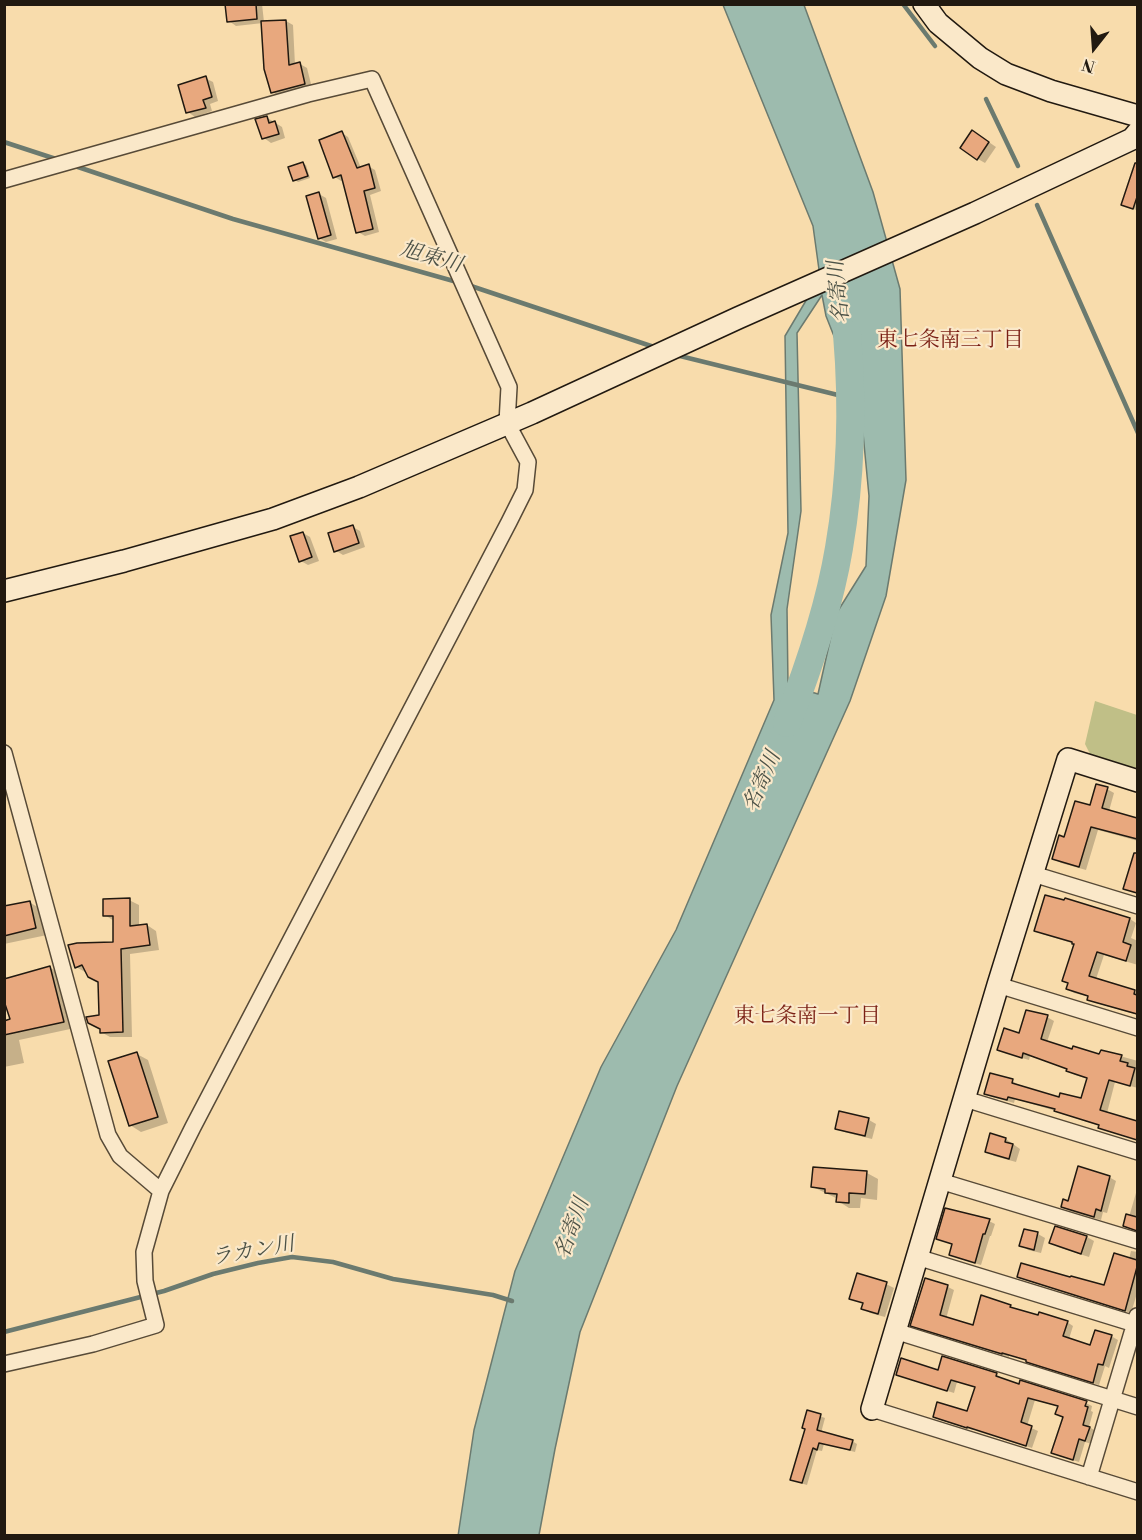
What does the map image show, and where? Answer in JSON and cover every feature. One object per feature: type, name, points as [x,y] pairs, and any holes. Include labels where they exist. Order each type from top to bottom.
[{"type":"street","points":[[924,4],[938,23],[980,58],[1006,74],[1051,91],[1137,116]]},
{"type":"street","points":[[4,180],[308,94],[372,79],[509,387],[507,423],[528,462],[525,490],[161,1191],[144,1252],[145,1281],[156,1325],[93,1344],[4,1364]]},
{"type":"street","points":[[4,591],[124,561],[273,519],[359,487],[532,413],[975,213],[1132,139],[1137,132]]},
{"type":"street","points":[[4,753],[108,1135],[120,1156],[161,1191]]},
{"type":"street","points":[[1137,781],[1068,759],[872,1409],[1137,1492]]},
{"type":"street","points":[[1033,874],[1137,906]]},
{"type":"street","points":[[998,985],[1137,1028]]},
{"type":"street","points":[[965,1099],[1137,1152]]},
{"type":"street","points":[[940,1181],[1137,1241]]},
{"type":"street","points":[[918,1257],[1137,1321],[1089,1477]]},
{"type":"street","points":[[895,1331],[1137,1407]]},
{"type":"shaded area","points":[[1095,701],[1137,715],[1137,770],[1091,756],[1085,744]]},
{"type":"water","points":[[723,5],[804,5],[873,192],[900,289],[906,480],[886,596],[850,701],[677,1086],[580,1332],[539,1535],[458,1536],[474,1430],[515,1271],[601,1067],[676,930],[774,700],[771,615],[788,533],[785,336],[820,277],[813,226]],"holes":[[[822,295],[826,316],[860,402],[869,496],[866,566],[836,614],[818,694],[788,685],[787,609],[801,511],[797,333]]]},
{"type":"building","points":[[225,4],[256,4],[257,19],[227,22]]},
{"type":"building","points":[[286,20],[289,65],[300,62],[305,84],[271,93],[264,69],[261,21]]},
{"type":"building","points":[[206,76],[212,97],[203,100],[206,108],[186,113],[178,85]]},
{"type":"building","points":[[267,116],[269,123],[275,121],[279,134],[262,139],[255,119]]},
{"type":"building","points":[[972,130],[989,142],[977,160],[960,148]]},
{"type":"building","points":[[342,131],[357,168],[369,164],[375,188],[364,191],[373,229],[356,233],[341,175],[333,178],[319,140]]},
{"type":"building","points":[[303,162],[308,176],[293,181],[288,167]]},
{"type":"building","points":[[1135,163],[1137,163],[1137,197],[1133,209],[1121,205]]},
{"type":"building","points":[[319,192],[331,235],[318,239],[306,196]]},
{"type":"building","points":[[353,525],[359,543],[334,552],[328,533]]},
{"type":"building","points":[[303,532],[312,557],[299,562],[290,536]]},
{"type":"building","points":[[1096,784],[1108,787],[1102,808],[1137,818],[1137,839],[1091,827],[1079,867],[1052,859],[1059,835],[1064,837],[1075,801],[1090,805]]},
{"type":"building","points":[[1134,853],[1137,853],[1137,893],[1123,889]]},
{"type":"building","points":[[1045,895],[1064,900],[1065,898],[1130,918],[1123,942],[1131,945],[1126,961],[1097,952],[1089,976],[1135,990],[1137,1014],[1087,1000],[1088,996],[1066,989],[1068,983],[1062,981],[1074,944],[1034,931]]},
{"type":"building","points":[[130,898],[130,926],[147,924],[150,945],[121,949],[123,1032],[100,1033],[100,1029],[88,1023],[86,1017],[99,1015],[98,982],[88,977],[82,965],[75,968],[68,945],[113,942],[113,916],[103,916],[103,899]]},
{"type":"building","points":[[30,901],[36,928],[4,936],[4,906]]},
{"type":"building","points":[[50,966],[64,1022],[4,1035],[4,1021],[10,1019],[4,1001],[4,979]]},
{"type":"building","points":[[1026,1010],[1048,1015],[1041,1039],[1072,1049],[1073,1046],[1099,1054],[1101,1050],[1122,1055],[1120,1061],[1135,1068],[1130,1086],[1109,1080],[1100,1110],[1137,1121],[1137,1140],[1098,1128],[1099,1125],[1054,1111],[1055,1109],[1008,1097],[1007,1100],[984,1094],[990,1073],[1013,1079],[1012,1083],[1059,1097],[1060,1093],[1081,1098],[1087,1078],[1023,1053],[1022,1058],[997,1050],[1004,1028],[1019,1033]]},
{"type":"building","points":[[137,1052],[158,1117],[129,1126],[108,1061]]},
{"type":"building","points":[[839,1111],[869,1118],[865,1136],[835,1129]]},
{"type":"building","points":[[990,1133],[1006,1138],[1005,1142],[1013,1144],[1009,1159],[985,1152]]},
{"type":"building","points":[[1078,1166],[1110,1176],[1101,1211],[1096,1209],[1094,1217],[1061,1207],[1063,1199],[1068,1201]]},
{"type":"building","points":[[813,1167],[867,1171],[865,1194],[849,1193],[849,1203],[836,1202],[837,1194],[825,1193],[825,1189],[811,1187]]},
{"type":"building","points":[[945,1208],[990,1219],[975,1263],[949,1255],[952,1244],[936,1239]]},
{"type":"building","points":[[1126,1214],[1137,1217],[1137,1231],[1123,1226]]},
{"type":"building","points":[[1055,1226],[1087,1236],[1081,1254],[1049,1243]]},
{"type":"building","points":[[1024,1229],[1038,1232],[1034,1250],[1019,1246]]},
{"type":"building","points":[[1114,1253],[1137,1260],[1125,1311],[1017,1277],[1021,1263],[1104,1285]]},
{"type":"building","points":[[857,1273],[887,1282],[878,1314],[861,1309],[863,1303],[849,1299]]},
{"type":"building","points":[[925,1278],[948,1285],[940,1315],[973,1325],[981,1295],[1011,1305],[1010,1307],[1038,1315],[1039,1312],[1068,1321],[1063,1336],[1090,1345],[1095,1330],[1112,1335],[1103,1365],[1098,1364],[1093,1383],[1026,1362],[1026,1360],[910,1326]]},
{"type":"building","points":[[942,1356],[997,1373],[996,1376],[1019,1384],[1020,1380],[1087,1401],[1085,1406],[1088,1407],[1083,1425],[1090,1427],[1085,1441],[1079,1439],[1073,1460],[1051,1453],[1063,1417],[1055,1414],[1058,1406],[1028,1398],[1021,1422],[1032,1426],[1026,1446],[933,1417],[937,1402],[967,1411],[975,1387],[951,1380],[947,1391],[896,1375],[901,1358],[938,1370]]},
{"type":"building","points":[[807,1410],[821,1414],[817,1430],[853,1440],[850,1450],[819,1443],[817,1450],[813,1448],[802,1483],[790,1480],[805,1429],[802,1428]]},
{"type":"waterway","points":[[903,4],[935,46]]},
{"type":"waterway","points":[[986,99],[1018,166]]},
{"type":"waterway","name":"旭東川","points":[[4,142],[59,160]]},
{"type":"waterway","name":"旭東川","points":[[72,165],[233,219],[457,282]]},
{"type":"waterway","points":[[1037,205],[1138,433]]},
{"type":"waterway","name":"旭東川","points":[[468,285],[657,348]]},
{"type":"waterway","name":"名寄川","points":[[787,723],[818,637],[839,548],[850,441],[847,334]]},
{"type":"waterway","name":"旭東川","points":[[676,355],[850,398]]},
{"type":"waterway","name":"ラカン川","points":[[4,1332],[164,1291],[213,1274],[292,1257],[333,1262],[393,1279],[493,1295],[512,1301]]},
{"type":"district","name":"東七条南三丁目","points":[[950,341]]},
{"type":"district","name":"東七条南一丁目","points":[[807,1017]]}]
